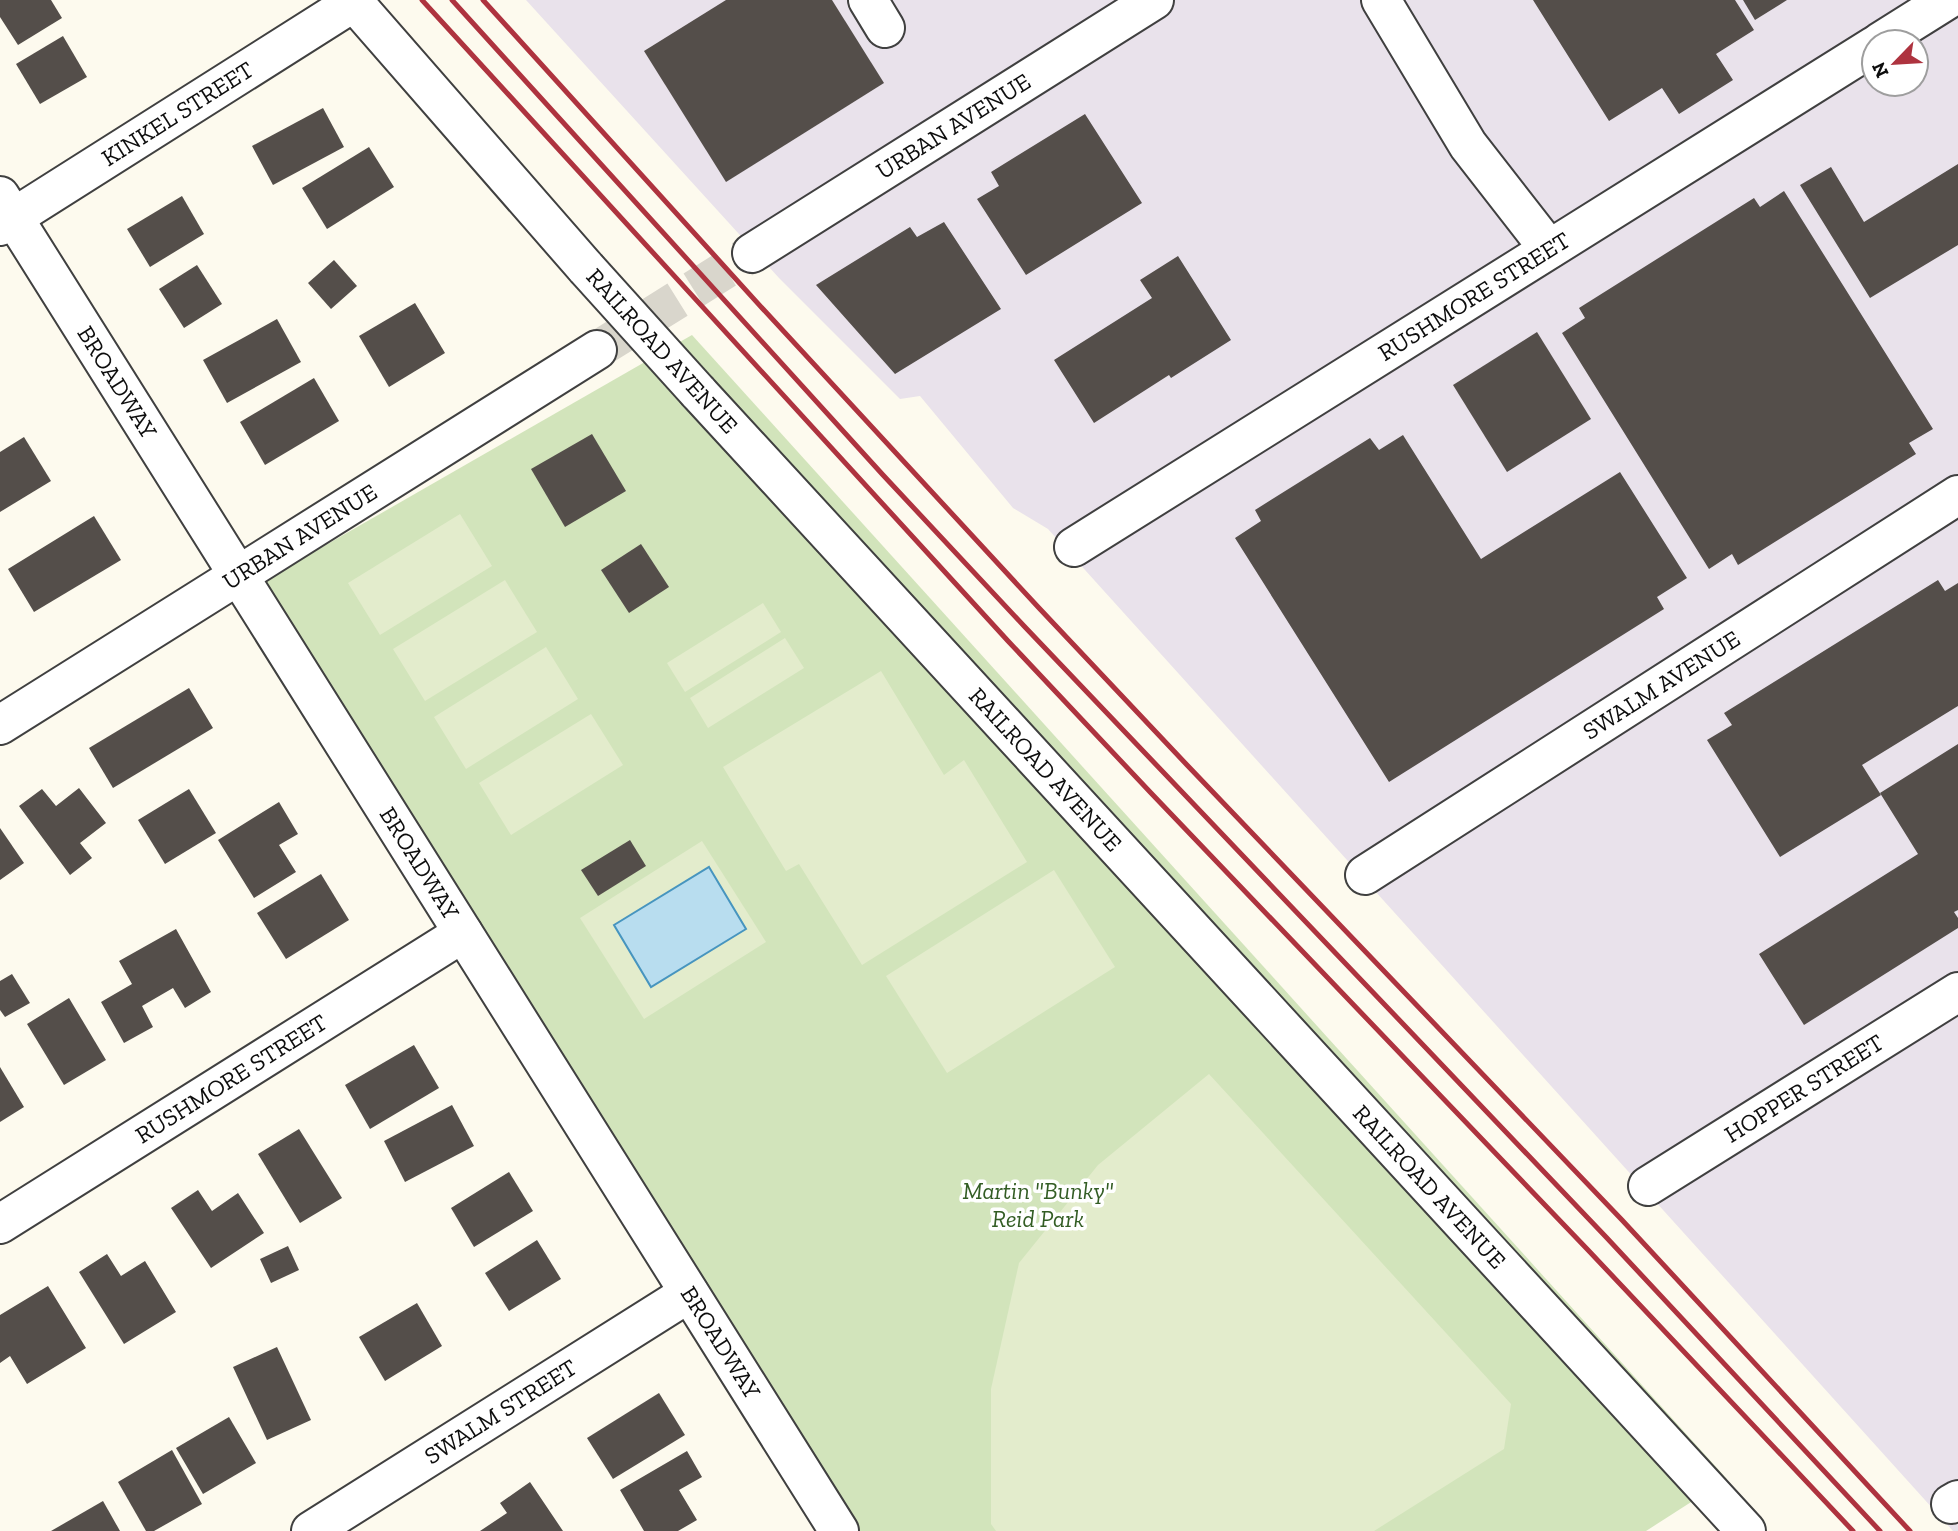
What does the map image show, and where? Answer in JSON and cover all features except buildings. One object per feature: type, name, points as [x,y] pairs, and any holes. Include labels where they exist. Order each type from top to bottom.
[{"type":"street","name":"URBAN AVENUE","points":[[752,253],[1154,0]]},
{"type":"street","points":[[1381,0],[1468,145],[1549,249]]},
{"type":"street","points":[[1902,28],[1947,0]]},
{"type":"street","name":"KINKEL STREET","points":[[4,213],[353,1]]},
{"type":"street","name":"RAILROAD AVENUE","points":[[353,1],[698,392],[1746,1531]]},
{"type":"street","name":"RUSHMORE STREET","points":[[1074,547],[1860,55]]},
{"type":"street","name":"BROADWAY","points":[[4,213],[238,575],[839,1531]]},
{"type":"street","name":"URBAN AVENUE","points":[[0,724],[597,350]]},
{"type":"street","name":"SWALM AVENUE","points":[[1365,875],[1958,495]]},
{"type":"street","name":"RUSHMORE STREET","points":[[0,1224],[463,933]]},
{"type":"street","name":"HOPPER STREET","points":[[1648,1186],[1958,992]]},
{"type":"street","name":"SWALM STREET","points":[[311,1531],[689,1293]]},
{"type":"shaded area","points":[[526,0],[1958,0],[1958,1531],[1953,1531],[1048,529],[1013,508],[920,396],[900,399],[779,278]]},
{"type":"green space","name":"Martin \"Bunky\" Reid Park","points":[[692,335],[1727,1479],[1646,1531],[857,1531],[263,581]]},
{"type":"green space","points":[[460,514],[492,566],[380,635],[348,583]]},
{"type":"green space","points":[[505,580],[537,632],[425,701],[393,649]]},
{"type":"green space","points":[[763,603],[781,632],[685,692],[667,663]]},
{"type":"green space","points":[[785,638],[804,668],[708,728],[690,698]]},
{"type":"green space","points":[[546,647],[578,699],[466,769],[434,717]]},
{"type":"green space","points":[[881,671],[944,775],[964,760],[1027,862],[862,965],[799,864],[786,871],[723,767]]},
{"type":"green space","points":[[591,714],[623,765],[511,835],[479,783]]},
{"type":"green space","points":[[702,841],[766,942],[644,1019],[580,918]]},
{"type":"green space","points":[[1054,870],[1115,967],[947,1073],[886,976]]},
{"type":"green space","points":[[1209,1074],[1511,1404],[1504,1449],[1374,1531],[996,1531],[991,1524],[991,1389],[1019,1263],[1098,1165]]},
{"type":"water","points":[[709,867],[746,929],[651,987],[614,925]]},
{"type":"tunnel","points":[[597,350],[752,253]]},
{"type":"railway","points":[[422,0],[1008,641],[1853,1531]]},
{"type":"railway","points":[[452,0],[883,475],[1606,1237],[1880,1531]]},
{"type":"railway","points":[[483,0],[1039,608],[1622,1220],[1910,1531]]}]
